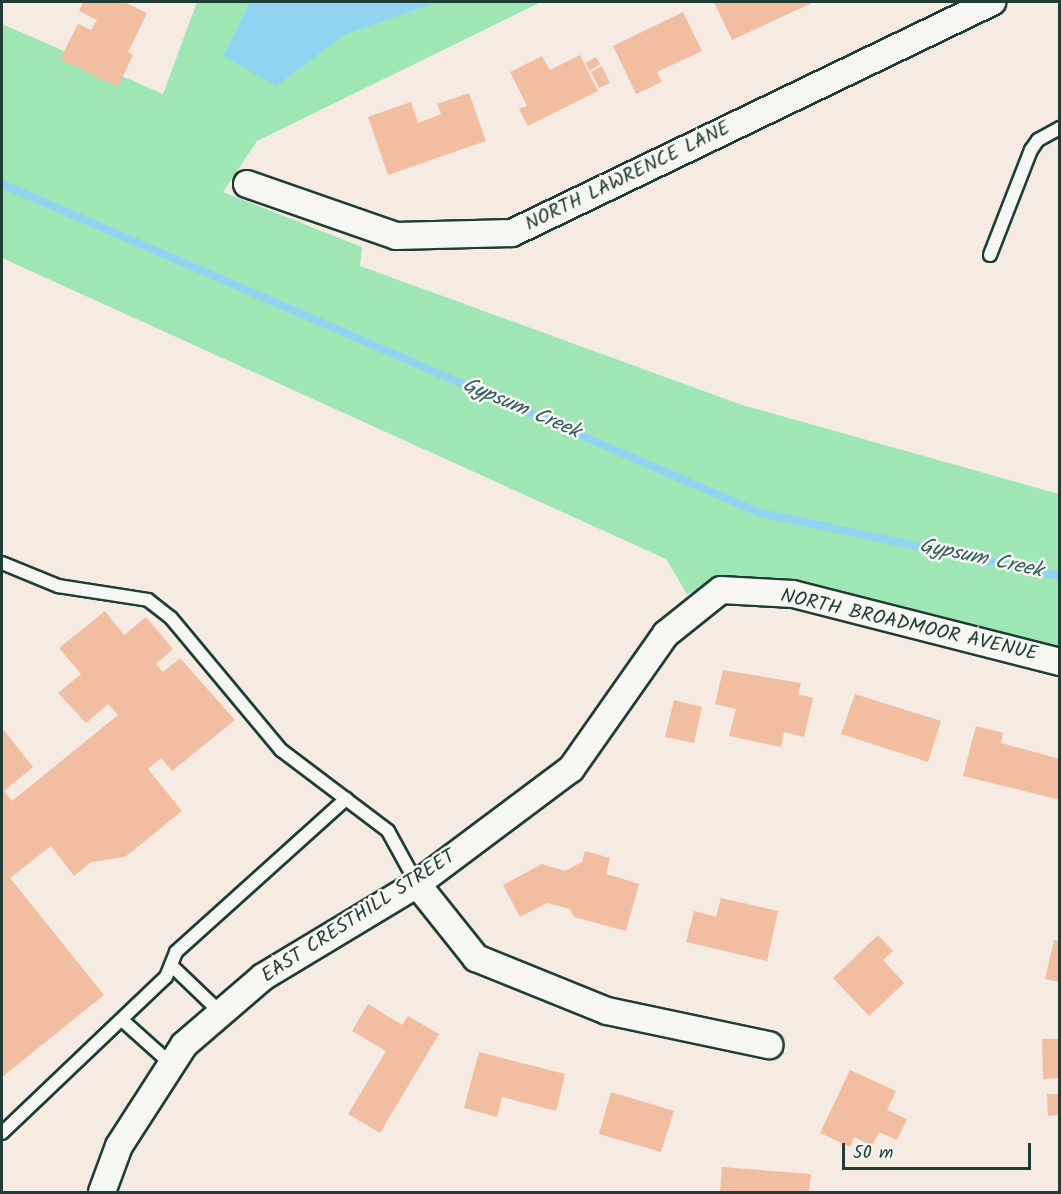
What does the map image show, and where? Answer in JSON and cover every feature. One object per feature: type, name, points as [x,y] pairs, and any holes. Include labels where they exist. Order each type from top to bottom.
[{"type":"street","name":"NORTH LAWRENCE LANE","points":[[247,184],[396,236],[512,233],[992,2]]},
{"type":"street","name":"NORTH BROADMOOR AVENUE","points":[[722,590],[793,594],[1059,662]]},
{"type":"street","name":"EAST CRESTHILL STREET","points":[[102,1192],[119,1146],[184,1045],[263,977],[417,884],[571,769],[666,634],[722,590]]},
{"type":"street","points":[[417,884],[476,958],[607,1011],[770,1045]]},
{"type":"lane","points":[[990,255],[1031,150],[1038,140],[1059,128]]},
{"type":"lane","points":[[2,563],[58,586],[148,600],[171,618],[281,750],[388,831],[417,884]]},
{"type":"lane","points":[[2,1133],[65,1076],[173,967],[176,952],[346,799]]},
{"type":"lane","points":[[173,967],[221,1013]]},
{"type":"lane","points":[[122,1020],[171,1064]]},
{"type":"green space","points":[[197,2],[541,2],[257,141],[223,192],[362,247],[360,266],[742,405],[1059,494],[1059,650],[790,578],[740,577],[687,594],[666,559],[2,258],[2,24],[163,94]]},
{"type":"water","points":[[250,2],[438,2],[346,34],[276,86],[223,56]]},
{"type":"building","points":[[83,2],[124,2],[147,13],[128,52],[133,55],[118,87],[60,59],[78,24],[91,30],[97,20],[79,11]]},
{"type":"building","points":[[714,2],[814,2],[732,40]]},
{"type":"building","points":[[683,12],[702,51],[657,72],[662,82],[636,94],[613,46]]},
{"type":"building","points":[[580,55],[598,91],[528,126],[519,109],[527,106],[510,72],[542,56],[550,70]]},
{"type":"building","points":[[596,57],[600,64],[590,71],[585,63]]},
{"type":"building","points":[[602,66],[610,83],[599,88],[591,72]]},
{"type":"building","points":[[469,93],[486,141],[388,175],[368,117],[411,102],[418,123],[441,114],[437,104]]},
{"type":"building","points":[[105,611],[124,635],[146,617],[173,649],[156,664],[163,672],[180,658],[235,720],[172,771],[161,758],[148,769],[182,811],[125,857],[91,862],[74,876],[51,846],[10,878],[104,995],[2,1077],[2,728],[33,767],[4,791],[12,801],[118,715],[108,704],[86,723],[58,693],[81,674],[59,648]]},
{"type":"building","points":[[723,670],[801,683],[798,694],[813,698],[804,737],[784,732],[781,747],[729,736],[736,709],[715,704]]},
{"type":"building","points":[[855,694],[941,721],[928,762],[841,734]]},
{"type":"building","points":[[674,700],[702,707],[694,743],[665,737]]},
{"type":"building","points":[[976,726],[1003,733],[1001,743],[1060,759],[1060,800],[963,776]]},
{"type":"building","points":[[585,851],[610,858],[606,874],[639,884],[626,931],[574,917],[570,909],[547,903],[520,917],[503,885],[542,864],[565,871],[582,862]]},
{"type":"building","points":[[721,898],[778,911],[767,961],[686,942],[694,911],[716,917]]},
{"type":"building","points":[[878,935],[893,951],[883,960],[904,983],[869,1016],[833,978]]},
{"type":"building","points":[[1054,940],[1060,941],[1060,982],[1045,979]]},
{"type":"building","points":[[368,1004],[402,1025],[408,1016],[439,1034],[380,1133],[348,1114],[386,1051],[352,1031]]},
{"type":"building","points":[[1042,1039],[1060,1039],[1060,1078],[1043,1079]]},
{"type":"building","points":[[479,1052],[565,1074],[556,1111],[502,1097],[497,1117],[464,1108]]},
{"type":"building","points":[[850,1070],[896,1091],[887,1110],[907,1119],[897,1140],[879,1132],[872,1146],[854,1137],[850,1147],[820,1133]]},
{"type":"building","points":[[611,1092],[674,1111],[661,1152],[599,1134]]},
{"type":"building","points":[[1047,1094],[1060,1094],[1060,1115],[1048,1116]]},
{"type":"building","points":[[722,1167],[811,1174],[809,1192],[720,1192]]},
{"type":"waterway","name":"Gypsum Creek","points":[[2,184],[760,513],[1060,576]]}]
